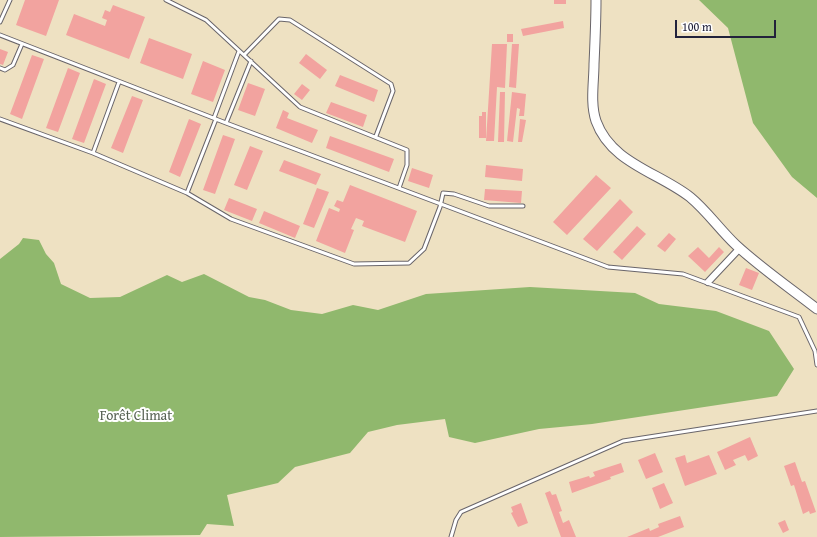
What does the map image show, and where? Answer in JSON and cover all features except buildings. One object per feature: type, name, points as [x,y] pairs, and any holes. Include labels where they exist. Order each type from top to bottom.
[{"type":"main road","points":[[596,0],[593,103],[596,121],[604,137],[630,162],[689,196],[699,205],[716,226],[740,248],[817,309]]},
{"type":"street","points":[[708,282],[740,248]]},
{"type":"lane","points":[[0,22],[10,0]]},
{"type":"lane","points":[[166,0],[206,20],[300,107],[318,116],[376,136],[407,150],[407,165],[399,188]]},
{"type":"lane","points":[[244,55],[279,19],[290,20],[391,84],[393,91],[376,136]]},
{"type":"lane","points":[[0,35],[215,119],[608,267],[683,274],[799,317],[815,351],[817,365]]},
{"type":"lane","points":[[0,68],[5,70],[13,66],[22,44]]},
{"type":"lane","points":[[187,193],[240,51]]},
{"type":"lane","points":[[226,123],[251,61]]},
{"type":"lane","points":[[93,153],[119,82]]},
{"type":"lane","points":[[0,119],[93,153],[187,193],[231,218],[354,264],[409,263],[424,249],[443,194],[454,194],[489,206],[522,206]]},
{"type":"lane","points":[[451,537],[456,520],[461,512],[623,441],[817,411]]},
{"type":"green space","points":[[699,0],[817,0],[817,198],[792,177],[753,123],[728,28]]},
{"type":"green space","name":"Forêt Climat","points":[[23,238],[39,240],[46,254],[54,263],[61,284],[90,298],[120,297],[167,275],[182,282],[204,274],[249,297],[265,300],[291,310],[322,314],[353,305],[378,310],[426,294],[530,287],[635,293],[659,304],[716,311],[769,331],[794,369],[777,396],[592,424],[539,429],[475,443],[449,437],[445,419],[397,425],[368,432],[350,453],[295,467],[278,483],[227,495],[234,526],[207,524],[200,535],[0,537],[0,259],[19,244]]}]
